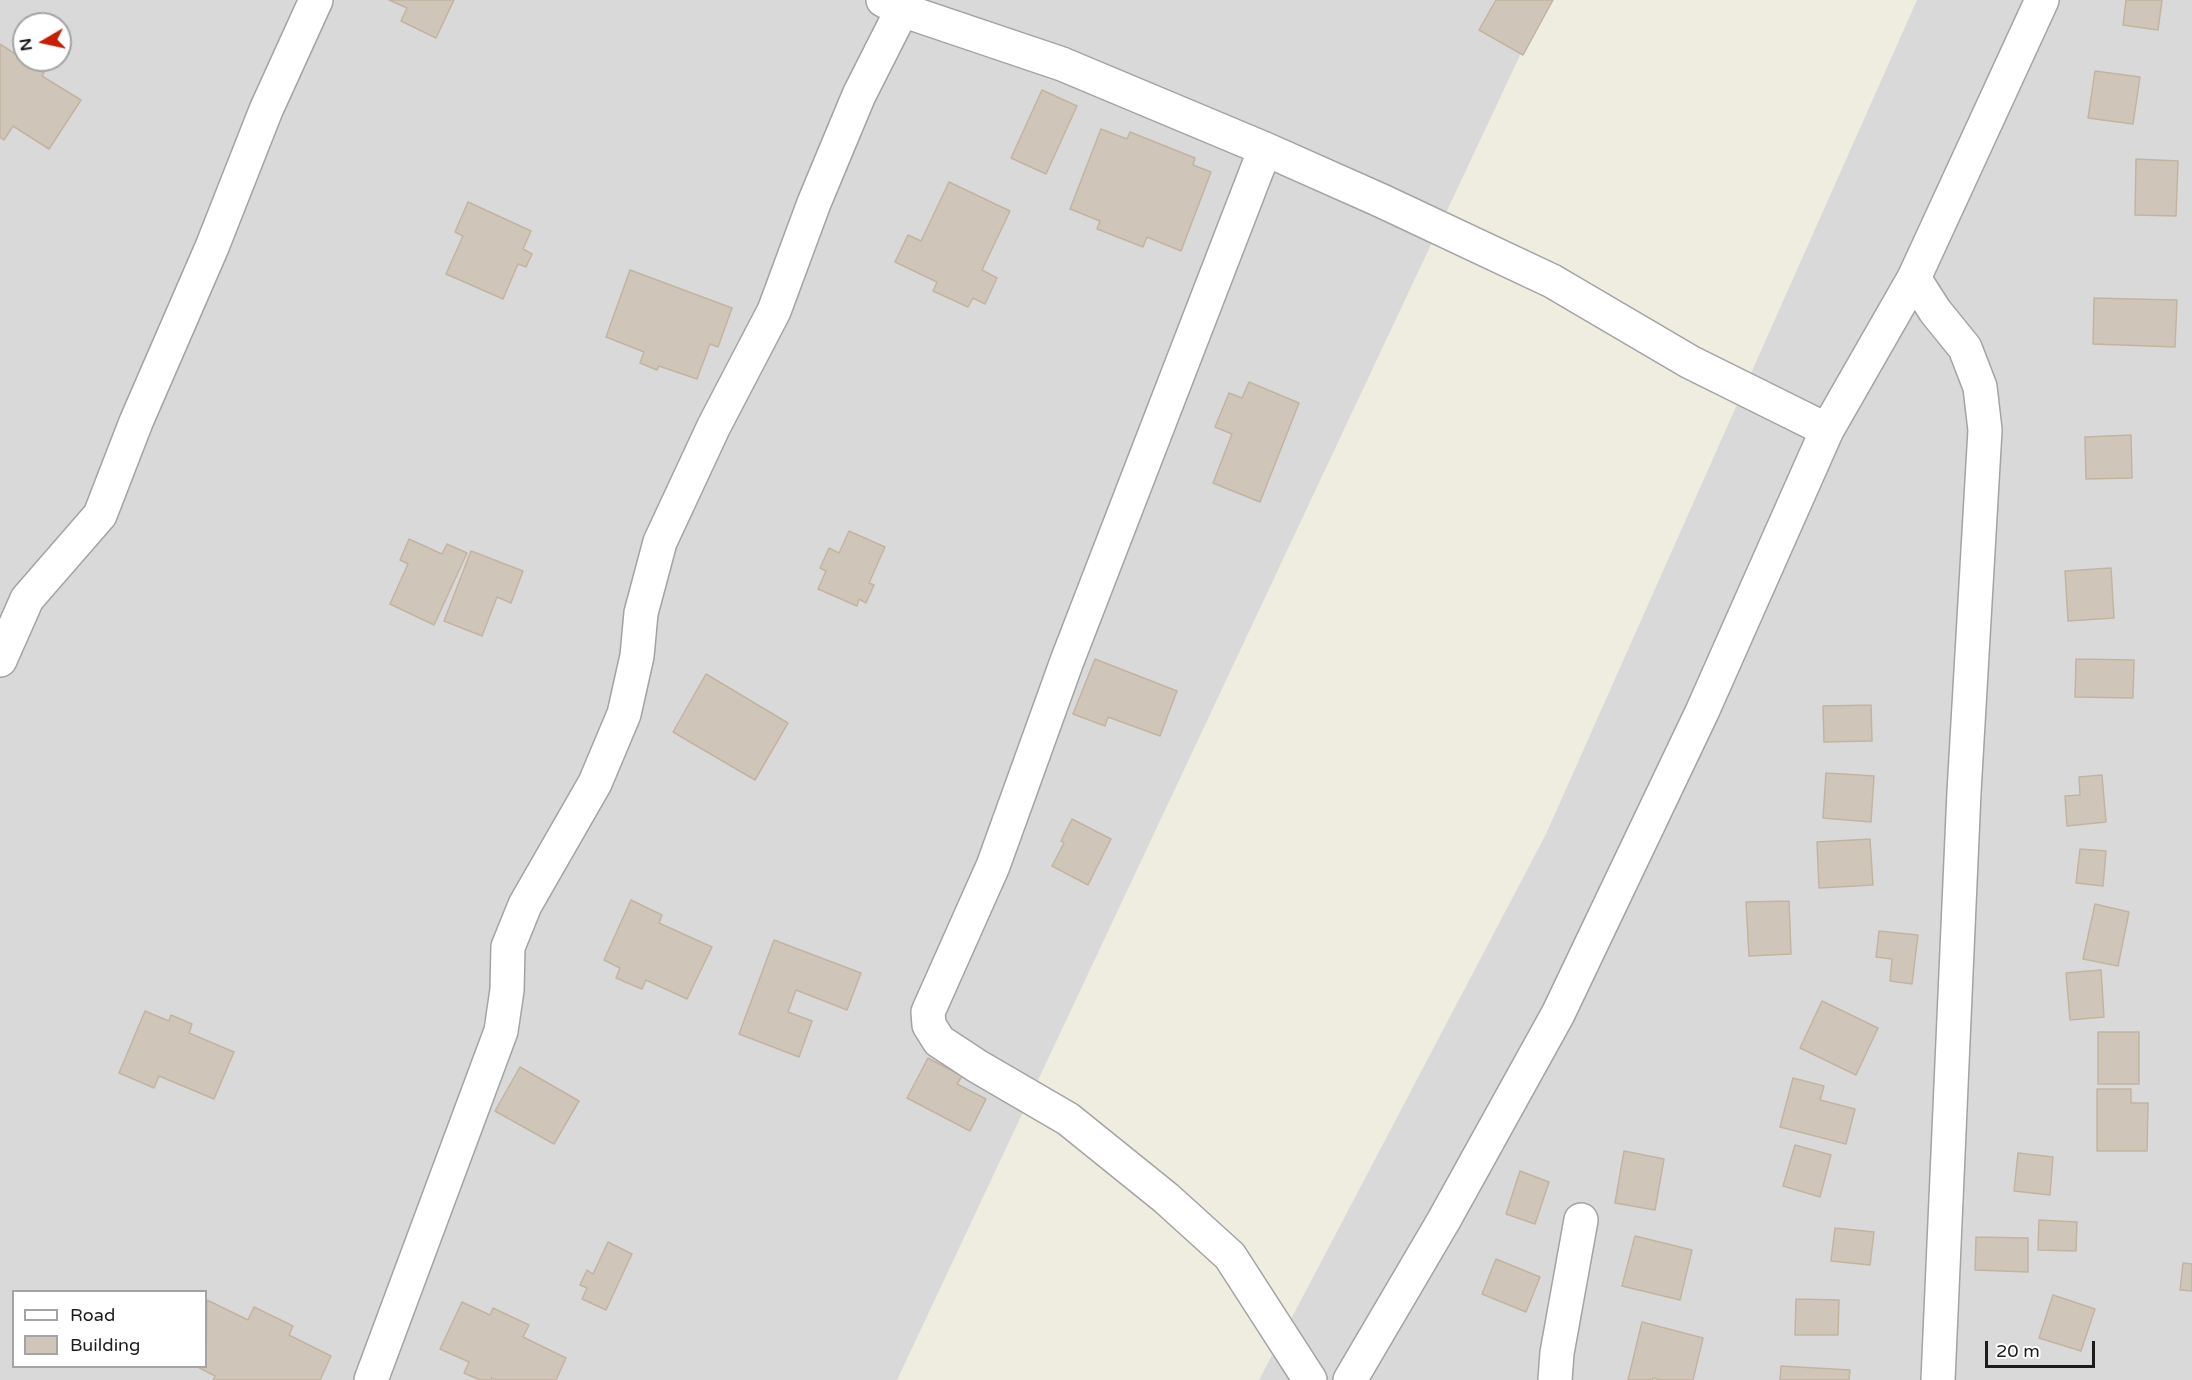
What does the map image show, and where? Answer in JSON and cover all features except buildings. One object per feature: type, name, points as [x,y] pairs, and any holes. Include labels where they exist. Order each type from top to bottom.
[{"type":"street","points":[[0,660],[27,599],[100,516],[136,422],[212,247],[266,110],[316,0]]},
{"type":"street","points":[[1350,1380],[1444,1220],[1558,1014],[1702,712],[1827,430],[1914,278],[2042,0]]},
{"type":"street","points":[[371,1380],[501,1031],[507,990],[507,947],[525,905],[595,783],[624,714],[637,656],[641,613],[660,542],[714,426],[774,311],[814,203],[893,5],[1062,64],[1265,148],[1382,201],[1552,281],[1690,362],[1827,430]]},
{"type":"street","points":[[1265,148],[1071,650],[993,866],[928,1012],[929,1024],[939,1041],[1068,1119],[1166,1198],[1230,1256],[1310,1380]]},
{"type":"street","points":[[1914,278],[1935,311],[1965,348],[1980,387],[1985,430],[1964,792],[1938,1380]]},
{"type":"street","points":[[1555,1380],[1557,1353],[1581,1220]]},
{"type":"shaded area","points":[[0,0],[1546,0],[897,1380],[0,1380]]},
{"type":"shaded area","points":[[1917,0],[2192,0],[2192,1380],[1259,1380],[1546,834]]}]
